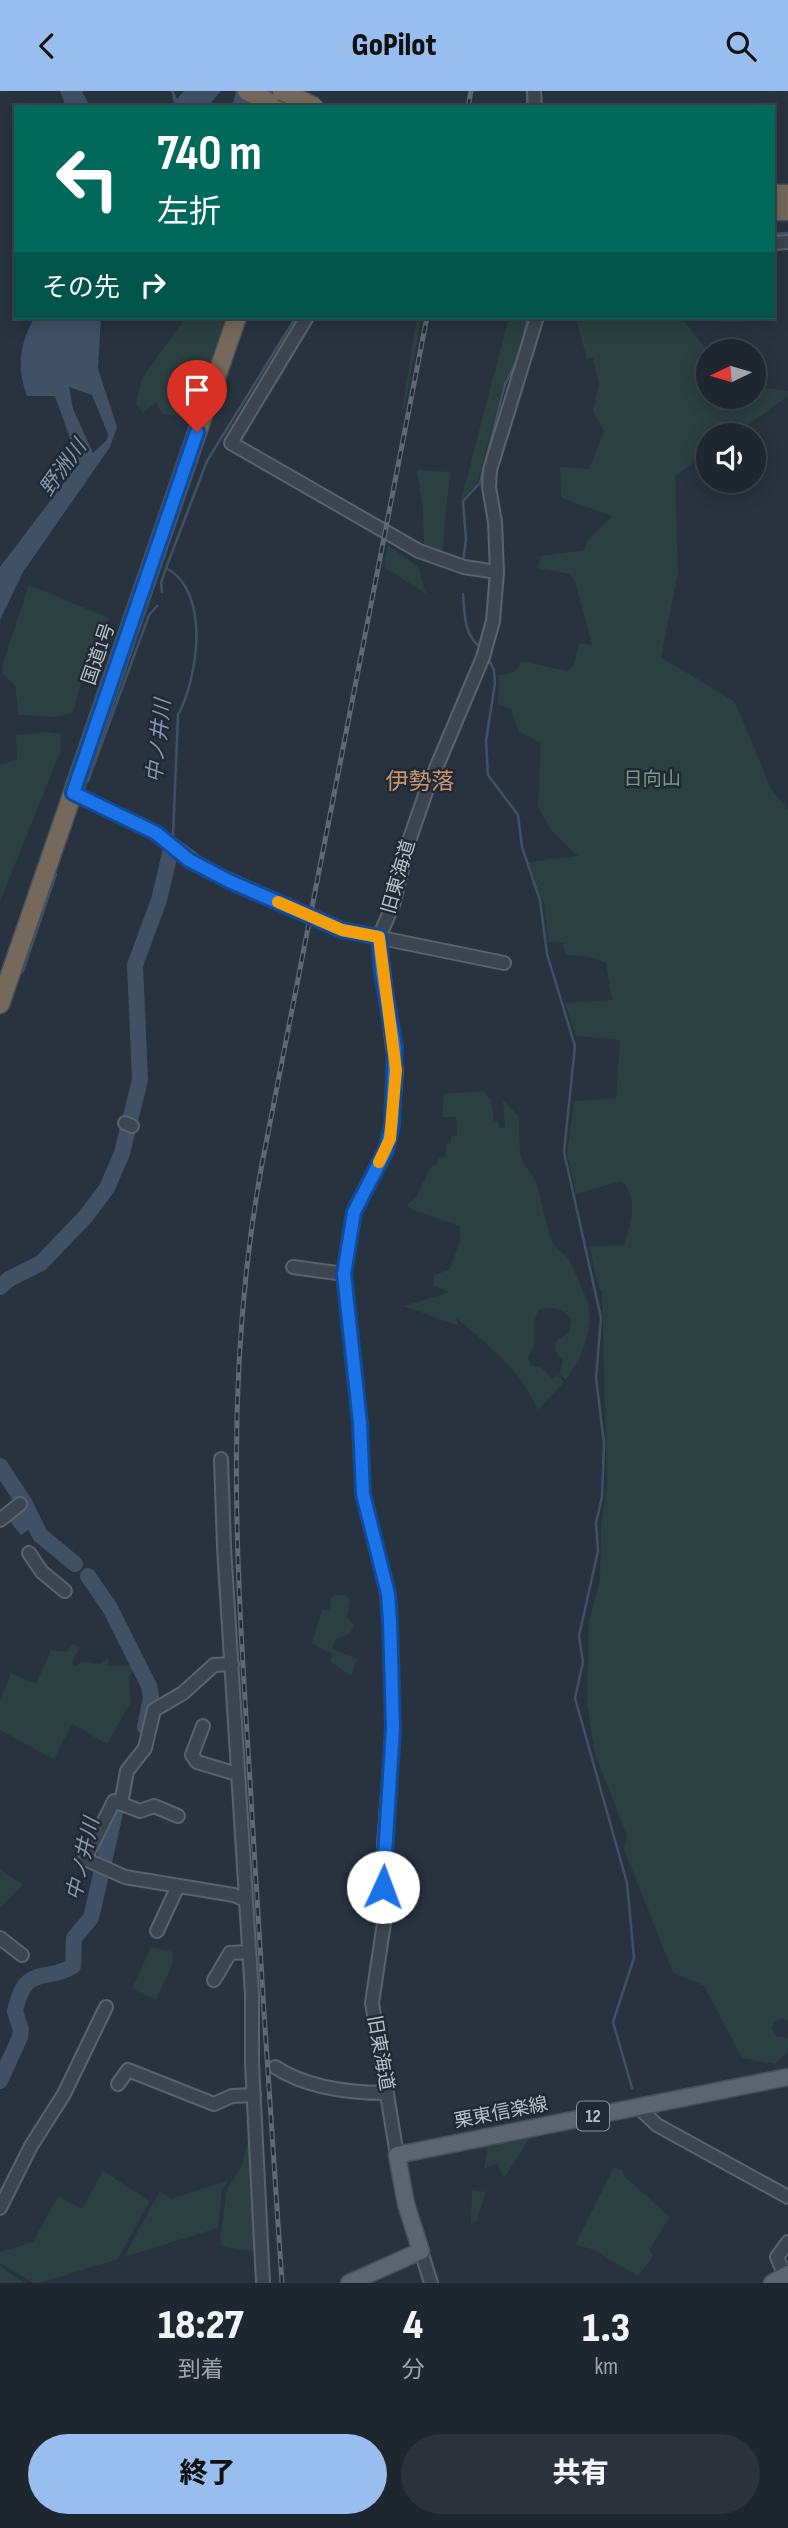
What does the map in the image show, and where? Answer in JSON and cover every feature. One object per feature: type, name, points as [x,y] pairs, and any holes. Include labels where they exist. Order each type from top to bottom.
[{"type":"highway","points":[[247,91],[274,105]]},
{"type":"highway","points":[[282,91],[308,105]]},
{"type":"highway","name":"国道1号","points":[[0,1004],[236,319]]},
{"type":"main road","name":"栗東信楽線","points":[[397,2155],[788,2077]]},
{"type":"main road","points":[[349,2283],[421,2252],[406,2204],[397,2155]]},
{"type":"street","points":[[306,319],[231,443],[419,551],[464,567],[497,572]]},
{"type":"street","name":"旧東海道","points":[[397,2155],[372,2003],[384,1931],[384,1844],[393,1728],[388,1594],[363,1494],[360,1423],[344,1274],[354,1212],[386,1150],[392,1125],[395,1048],[382,973],[379,937],[393,905],[409,841],[426,792],[486,649],[493,621],[497,572],[495,522],[489,487],[490,470],[536,319]]},
{"type":"street","points":[[73,793],[156,833],[189,860],[229,881],[342,930],[504,963]]},
{"type":"street","points":[[293,1267],[344,1274]]},
{"type":"street","points":[[221,1459],[249,1952],[264,2283]]},
{"type":"street","points":[[1,1517],[20,1504]]},
{"type":"street","points":[[29,1553],[42,1572],[65,1591]]},
{"type":"street","points":[[121,1804],[127,1771],[145,1748],[154,1710],[183,1693],[214,1665],[232,1664]]},
{"type":"street","points":[[203,1726],[192,1755],[197,1762],[237,1774]]},
{"type":"street","points":[[178,1816],[154,1806],[140,1811],[114,1801],[85,1859],[125,1877],[234,1895],[245,1900]]},
{"type":"street","points":[[157,1931],[178,1886]]},
{"type":"street","points":[[0,1938],[22,1955]]},
{"type":"street","points":[[214,1980],[230,1953],[249,1952]]},
{"type":"street","points":[[0,2208],[13,2180],[64,2094],[106,2007]]},
{"type":"street","points":[[275,2067],[290,2076],[348,2093],[387,2094]]},
{"type":"street","points":[[118,2084],[128,2070],[214,2104],[232,2096],[254,2095]]},
{"type":"street","points":[[638,2107],[657,2125],[788,2197]]},
{"type":"street","points":[[0,2176],[13,2180]]},
{"type":"street","points":[[782,2278],[777,2257],[788,2242]]},
{"type":"street","points":[[421,2252],[431,2283]]},
{"type":"green space","points":[[185,319],[224,319],[203,384],[187,417],[162,414],[156,402],[143,413],[136,404],[142,378]]},
{"type":"green space","points":[[417,319],[422,319],[404,410],[402,409]]},
{"type":"green space","points":[[508,319],[527,319],[518,353],[503,385],[477,484],[461,500]]},
{"type":"green space","name":"日向山","points":[[576,319],[683,319],[698,339],[696,339],[696,409],[766,409],[766,388],[788,391],[788,396],[750,423],[696,423],[696,461],[675,476],[678,573],[661,657],[735,702],[771,789],[788,809],[788,2021],[783,2018],[774,2022],[772,2028],[777,2036],[788,2038],[788,2052],[775,2064],[742,2058],[704,1986],[673,1972],[624,1849],[627,1836],[595,1754],[587,1704],[589,1623],[600,1579],[601,1524],[607,1487],[602,1291],[599,1289],[589,1246],[624,1245],[632,1203],[622,1181],[576,1194],[567,1153],[574,1101],[616,1098],[620,1040],[576,1036],[565,1003],[612,1000],[606,963],[587,956],[565,955],[563,943],[548,942],[544,904],[528,862],[578,856],[551,830],[538,807],[541,743],[519,732],[511,709],[498,704],[499,675],[513,672],[521,661],[567,671],[573,667],[579,643],[592,645],[575,581],[569,574],[537,568],[541,556],[585,550],[586,542],[612,516],[561,498],[560,467],[589,469],[604,431],[593,411],[599,386],[593,357],[587,359]]},
{"type":"green space","points":[[417,470],[450,472],[442,555],[424,548],[423,509]]},
{"type":"green space","points":[[388,545],[418,567],[426,594],[384,567]]},
{"type":"green space","points":[[29,585],[109,618],[84,672],[73,713],[55,717],[19,715],[15,685],[2,674],[3,663]]},
{"type":"green space","points":[[46,732],[61,734],[61,750],[0,901],[0,765],[17,759],[16,735]]},
{"type":"green space","points":[[483,1091],[491,1099],[494,1121],[498,1121],[499,1128],[505,1128],[503,1100],[519,1117],[520,1152],[523,1163],[536,1181],[549,1234],[554,1245],[569,1259],[588,1302],[590,1319],[586,1342],[578,1362],[566,1380],[559,1374],[563,1361],[555,1351],[556,1341],[569,1332],[571,1319],[564,1312],[553,1308],[539,1310],[536,1316],[534,1345],[528,1356],[530,1365],[542,1368],[552,1378],[558,1375],[564,1382],[538,1410],[512,1369],[456,1318],[459,1326],[404,1306],[450,1292],[433,1286],[434,1275],[449,1270],[460,1241],[460,1226],[413,1210],[407,1205],[416,1197],[430,1168],[438,1163],[439,1158],[446,1157],[446,1144],[451,1143],[451,1136],[457,1135],[456,1117],[442,1117],[444,1094]]},
{"type":"green space","points":[[345,1595],[350,1600],[347,1617],[354,1626],[350,1633],[335,1640],[332,1649],[357,1659],[351,1676],[331,1662],[332,1654],[312,1643],[322,1610],[330,1609],[331,1598]]},
{"type":"green space","points":[[72,1644],[80,1647],[72,1662],[74,1666],[83,1662],[100,1664],[108,1658],[108,1666],[135,1666],[129,1678],[131,1702],[107,1744],[72,1724],[54,1759],[0,1730],[0,1700],[11,1673],[36,1684],[51,1650],[67,1652]]},
{"type":"green space","points":[[0,1869],[23,1885],[0,1908]]},
{"type":"green space","points":[[151,1947],[173,1952],[172,1965],[156,2000],[132,1989]]},
{"type":"green space","points":[[250,2132],[259,2236],[253,2251],[222,2247],[220,2242],[227,2189],[242,2166]]},
{"type":"green space","points":[[533,2133],[504,2178],[497,2163],[484,2169],[489,2141]]},
{"type":"green space","points":[[614,2167],[623,2171],[624,2176],[670,2217],[649,2250],[654,2255],[638,2276],[592,2249],[575,2245]]},
{"type":"green space","points":[[103,2171],[150,2201],[118,2259],[40,2283],[33,2283],[0,2263],[0,2252],[33,2242],[58,2196],[82,2209]]},
{"type":"green space","points":[[229,2180],[222,2190],[218,2228],[124,2257],[159,2192],[171,2199]]},
{"type":"green space","points":[[472,2190],[486,2192],[477,2220],[471,2225]]},
{"type":"green space","points":[[0,2266],[25,2283],[0,2283]]},
{"type":"water","points":[[60,91],[82,91],[89,105],[65,105]]},
{"type":"water","points":[[171,91],[174,91],[177,99],[184,91],[221,91],[209,105],[174,105]]},
{"type":"water","points":[[236,91],[279,91],[272,105],[232,105]]},
{"type":"water","points":[[34,319],[101,319],[98,369],[117,427],[110,447],[23,572],[0,620],[0,567],[76,467],[77,458],[55,396],[27,396],[21,365],[26,336]],"holes":[[[69,387],[92,395],[108,434],[107,440],[93,453],[73,409]]]},
{"type":"water","points":[[22,1508],[31,1528],[21,1535],[8,1519]]},
{"type":"waterway","points":[[527,91],[527,105]]},
{"type":"waterway","points":[[775,234],[788,233]]},
{"type":"waterway","name":"中ノ井川","points":[[173,836],[178,715],[191,680],[196,636],[190,595],[180,579],[166,568],[207,461],[295,319]]},
{"type":"waterway","points":[[463,561],[466,540],[463,501],[480,483],[505,384],[520,354],[528,319]]},
{"type":"waterway","points":[[162,592],[161,583],[166,568]]},
{"type":"waterway","points":[[463,594],[468,630],[481,648]]},
{"type":"waterway","points":[[88,781],[149,615],[157,606]]},
{"type":"waterway","points":[[488,658],[494,670],[495,683],[486,741],[488,775],[518,815],[522,847],[540,900],[547,954],[575,1046],[564,1152],[601,1318],[596,1378],[604,1443],[602,1497],[596,1523],[598,1551],[579,1636],[583,1662],[575,1698],[627,1883],[634,1958],[613,2022],[632,2088]]},
{"type":"waterway","name":"中ノ井川","points":[[0,1287],[9,1279],[41,1263],[86,1216],[107,1188],[122,1153],[140,1080],[135,965],[159,900],[170,853]]},
{"type":"waterway","points":[[20,973],[23,971],[56,874]]},
{"type":"waterway","name":"中ノ井川","points":[[0,1466],[25,1504],[40,1535],[75,1564]]},
{"type":"waterway","name":"中ノ井川","points":[[88,1576],[110,1608],[149,1686],[151,1697],[145,1727]]},
{"type":"waterway","name":"中ノ井川","points":[[0,2081],[20,2037],[21,2030],[15,2011],[25,1986],[37,1977],[73,1966],[74,1938],[91,1918],[116,1809]]},
{"type":"railway","points":[[468,105],[471,91]]},
{"type":"railway","points":[[282,2283],[240,1613],[236,1464],[242,1316],[262,1164],[427,319]]},
{"type":"slow traffic","points":[[278,902],[342,930],[379,937],[396,1070],[390,1139],[379,1162]]},
{"type":"district","name":"伊勢落","points":[[420,782]]},
{"type":"route","points":[[197,432],[73,793],[156,833],[189,860],[229,881],[342,930],[379,937],[382,973],[395,1048],[392,1125],[386,1150],[354,1212],[344,1274],[360,1423],[363,1494],[388,1594],[390,1621],[394,1692],[383,1887]]},
{"type":"water label","name":"野洲川","points":[[63,468]]}]
